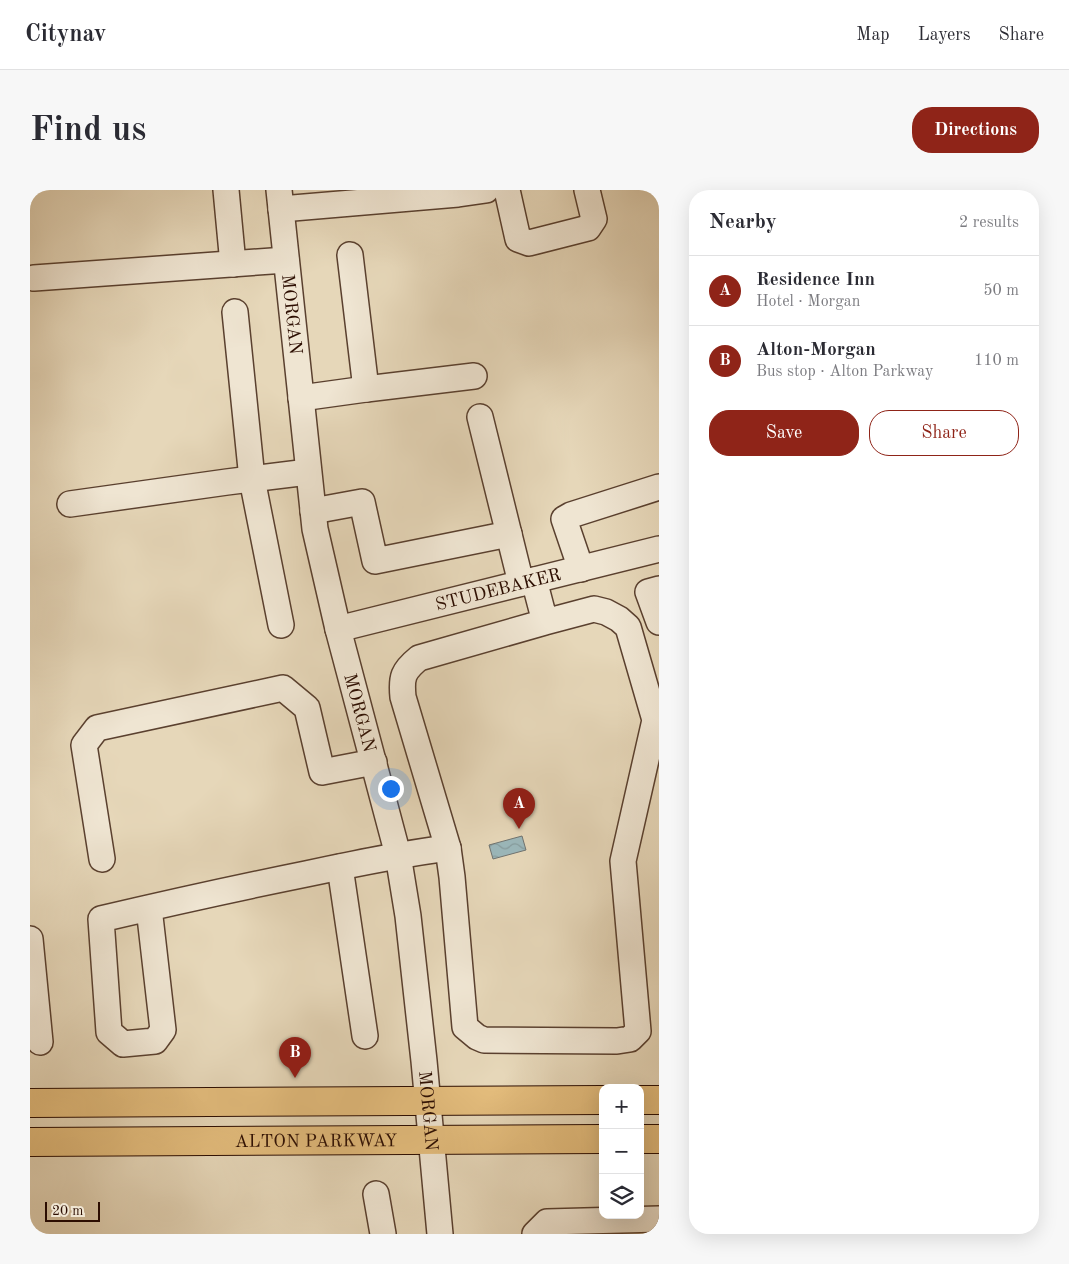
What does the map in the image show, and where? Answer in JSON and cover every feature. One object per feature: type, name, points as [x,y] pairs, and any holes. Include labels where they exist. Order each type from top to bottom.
[{"type":"main road","points":[[30,1103],[599,1100]]},
{"type":"main road","points":[[644,1100],[659,1100]]},
{"type":"main road","name":"ALTON PARKWAY","points":[[30,1142],[599,1139]]},
{"type":"main road","points":[[644,1139],[659,1139]]},
{"type":"street","points":[[226,190],[233,264]]},
{"type":"street","points":[[280,200],[405,194],[458,194],[486,190]]},
{"type":"street","points":[[507,190],[518,239],[529,243],[588,228],[594,219],[587,190]]},
{"type":"street","name":"MORGAN","points":[[280,200],[315,529],[338,629],[398,855],[408,916],[440,1234]]},
{"type":"street","points":[[350,255],[366,389]]},
{"type":"street","points":[[34,278],[286,260]]},
{"type":"street","points":[[235,312],[252,479],[281,625]]},
{"type":"street","points":[[300,398],[474,376]]},
{"type":"street","points":[[480,417],[509,534],[527,582],[546,622]]},
{"type":"street","points":[[70,504],[308,472]]},
{"type":"street","points":[[581,569],[564,519],[571,515],[659,487]]},
{"type":"street","points":[[313,511],[362,502],[375,560],[509,534]]},
{"type":"street","name":"STUDEBAKER","points":[[338,629],[659,549]]},
{"type":"street","points":[[659,589],[648,592],[659,622]]},
{"type":"street","points":[[594,609],[606,612],[619,619],[628,627],[655,720],[623,861],[638,1031],[630,1039],[617,1041],[484,1040],[465,1027],[448,848],[403,697],[403,678],[408,666],[419,658],[546,622],[594,609]]},
{"type":"street","points":[[102,859],[84,745],[97,728],[283,688],[307,708],[322,772],[374,762]]},
{"type":"street","points":[[149,908],[163,1030],[155,1041],[123,1044],[109,1032],[101,919],[225,890],[398,855],[448,848]]},
{"type":"street","points":[[340,867],[365,1036]]},
{"type":"street","points":[[30,946],[40,1042]]},
{"type":"street","points":[[376,1194],[384,1234]]},
{"type":"street","points":[[535,1234],[547,1222],[659,1218]]},
{"type":"water","points":[[522,836],[526,850],[493,859],[489,845]]},
{"type":"place","name":"Residence Inn","points":[[519,829]]},
{"type":"place","name":"Alton-Morgan","points":[[295,1078]]}]
